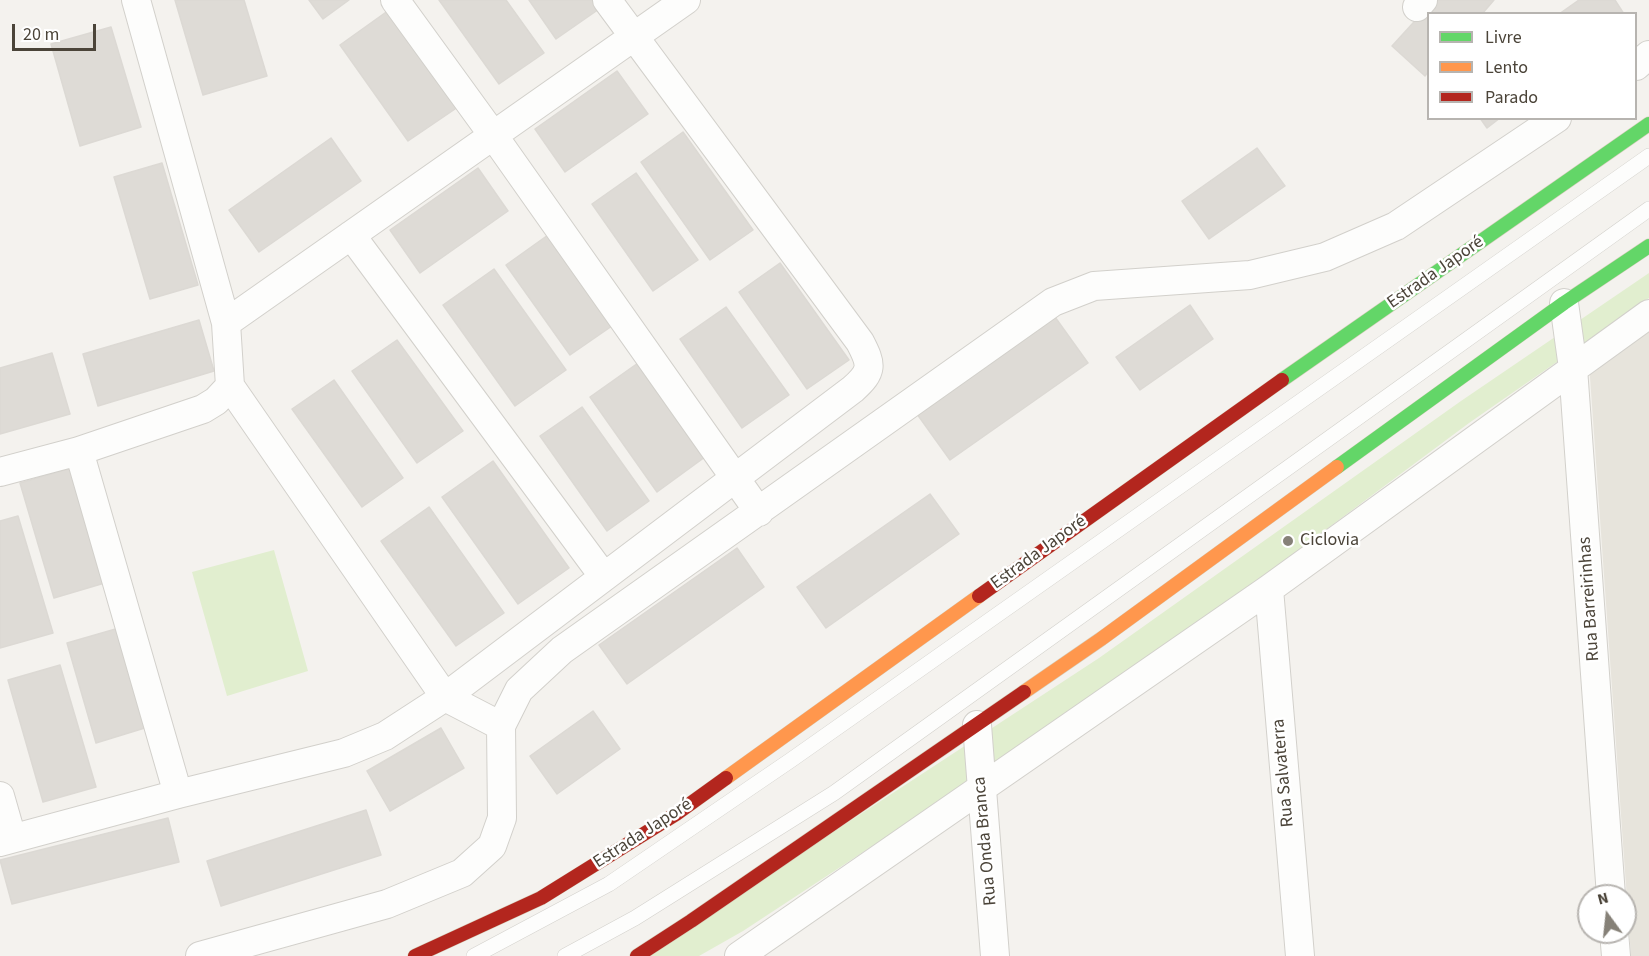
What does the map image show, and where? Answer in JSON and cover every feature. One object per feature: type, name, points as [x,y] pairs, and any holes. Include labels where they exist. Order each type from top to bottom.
[{"type":"main road","name":"Estrada Japoré","points":[[415,956],[541,898],[676,814],[1179,452],[1649,124]]},
{"type":"main road","points":[[637,956],[1101,639],[1564,303],[1649,246]]},
{"type":"street","points":[[136,0],[226,323],[231,386],[445,697],[501,726]]},
{"type":"street","points":[[395,0],[759,512]]},
{"type":"street","points":[[0,796],[6,840],[344,753],[385,736],[445,697],[867,377],[868,358],[860,342],[607,0]]},
{"type":"street","points":[[226,323],[686,0]]},
{"type":"street","points":[[1637,64],[1649,55]]},
{"type":"street","points":[[200,956],[387,904],[462,873],[492,846],[502,818],[501,726],[519,690],[562,650],[1053,302],[1094,286],[1250,275],[1325,257],[1396,226],[1554,120]]},
{"type":"street","points":[[351,235],[604,578]]},
{"type":"street","name":"Rua Barreirinhas","points":[[1564,303],[1573,368],[1610,884]]},
{"type":"street","points":[[739,956],[1269,589],[1649,314]]},
{"type":"street","points":[[0,472],[79,450],[203,408],[216,401],[231,386]]},
{"type":"street","points":[[79,450],[178,794]]},
{"type":"street","name":"Rua Salvaterra","points":[[1269,589],[1300,956]]},
{"type":"street","name":"Rua Onda Branca","points":[[976,725],[995,956]]},
{"type":"lane","points":[[474,956],[619,878],[1649,156]]},
{"type":"lane","points":[[565,956],[634,918],[834,793],[1649,210]]},
{"type":"shaded area","points":[[1649,329],[1649,956],[1631,956],[1630,944],[1637,944],[1637,884],[1626,884],[1589,363]]},
{"type":"green space","name":"Ciclovia","points":[[1649,273],[1649,298],[1469,423],[1116,686],[743,931],[699,956],[644,956],[1099,658],[1461,401]]},
{"type":"green space","points":[[274,550],[308,671],[227,696],[192,572]]},
{"type":"building","points":[[175,0],[244,0],[267,76],[203,95]]},
{"type":"building","points":[[309,0],[349,0],[323,19]]},
{"type":"building","points":[[439,0],[506,0],[544,53],[499,84]]},
{"type":"building","points":[[529,0],[598,0],[602,7],[556,39]]},
{"type":"building","points":[[1434,0],[1494,0],[1484,12],[1427,12],[1427,73],[1425,76],[1392,46]]},
{"type":"building","points":[[1579,0],[1615,0],[1623,12],[1562,12]]},
{"type":"building","points":[[389,10],[458,107],[408,141],[340,45]]},
{"type":"building","points":[[111,27],[141,127],[80,146],[51,44]]},
{"type":"building","points":[[617,71],[648,114],[565,172],[535,129]]},
{"type":"building","points":[[1481,120],[1497,120],[1487,128]]},
{"type":"building","points":[[683,132],[753,230],[710,260],[641,162]]},
{"type":"building","points":[[331,138],[361,181],[259,252],[229,210]]},
{"type":"building","points":[[1257,148],[1285,186],[1209,239],[1182,201]]},
{"type":"building","points":[[162,163],[198,285],[150,299],[114,177]]},
{"type":"building","points":[[478,168],[508,211],[420,273],[390,230]]},
{"type":"building","points":[[636,173],[698,260],[653,291],[592,204]]},
{"type":"building","points":[[548,235],[612,326],[570,355],[506,265]]},
{"type":"building","points":[[780,263],[849,360],[807,389],[739,292]]},
{"type":"building","points":[[494,269],[566,370],[515,406],[443,305]]},
{"type":"building","points":[[1190,305],[1213,339],[1140,390],[1116,357]]},
{"type":"building","points":[[726,307],[789,395],[742,428],[680,339]]},
{"type":"building","points":[[1055,317],[1088,363],[950,460],[917,414]]},
{"type":"building","points":[[199,320],[214,371],[98,406],[83,354]]},
{"type":"building","points":[[397,340],[463,431],[417,463],[352,371]]},
{"type":"building","points":[[52,353],[70,414],[0,434],[0,368]]},
{"type":"building","points":[[638,363],[705,457],[657,492],[590,397]]},
{"type":"building","points":[[334,380],[403,478],[362,507],[292,409]]},
{"type":"building","points":[[582,407],[649,501],[607,531],[540,436]]},
{"type":"building","points":[[493,461],[569,568],[518,604],[442,497]]},
{"type":"building","points":[[75,467],[108,582],[54,598],[20,483]]},
{"type":"building","points":[[930,494],[959,534],[826,628],[797,587]]},
{"type":"building","points":[[429,507],[504,613],[456,646],[381,541]]},
{"type":"building","points":[[18,516],[53,633],[0,648],[0,521]]},
{"type":"building","points":[[737,548],[764,587],[627,684],[599,645]]},
{"type":"building","points":[[119,628],[148,727],[96,743],[67,643]]},
{"type":"building","points":[[60,665],[96,787],[43,802],[8,680]]},
{"type":"building","points":[[593,711],[620,749],[557,794],[530,756]]},
{"type":"building","points":[[441,728],[464,768],[390,811],[367,771]]},
{"type":"building","points":[[366,810],[381,855],[221,906],[207,861]]},
{"type":"building","points":[[168,818],[179,862],[12,904],[0,860]]},
{"type":"traffic: fast","points":[[1282,380],[1649,124]]},
{"type":"traffic: fast","points":[[1337,467],[1564,303],[1649,246]]},
{"type":"traffic: slow","points":[[1024,692],[1101,639],[1337,467]]},
{"type":"traffic: slow","points":[[726,778],[979,596]]},
{"type":"traffic: jam","points":[[979,596],[1282,380]]},
{"type":"traffic: jam","points":[[637,956],[1024,692]]},
{"type":"traffic: jam","points":[[415,956],[541,898],[676,814],[726,778]]},
{"type":"place","name":"Ciclovia","points":[[1288,541]]}]
